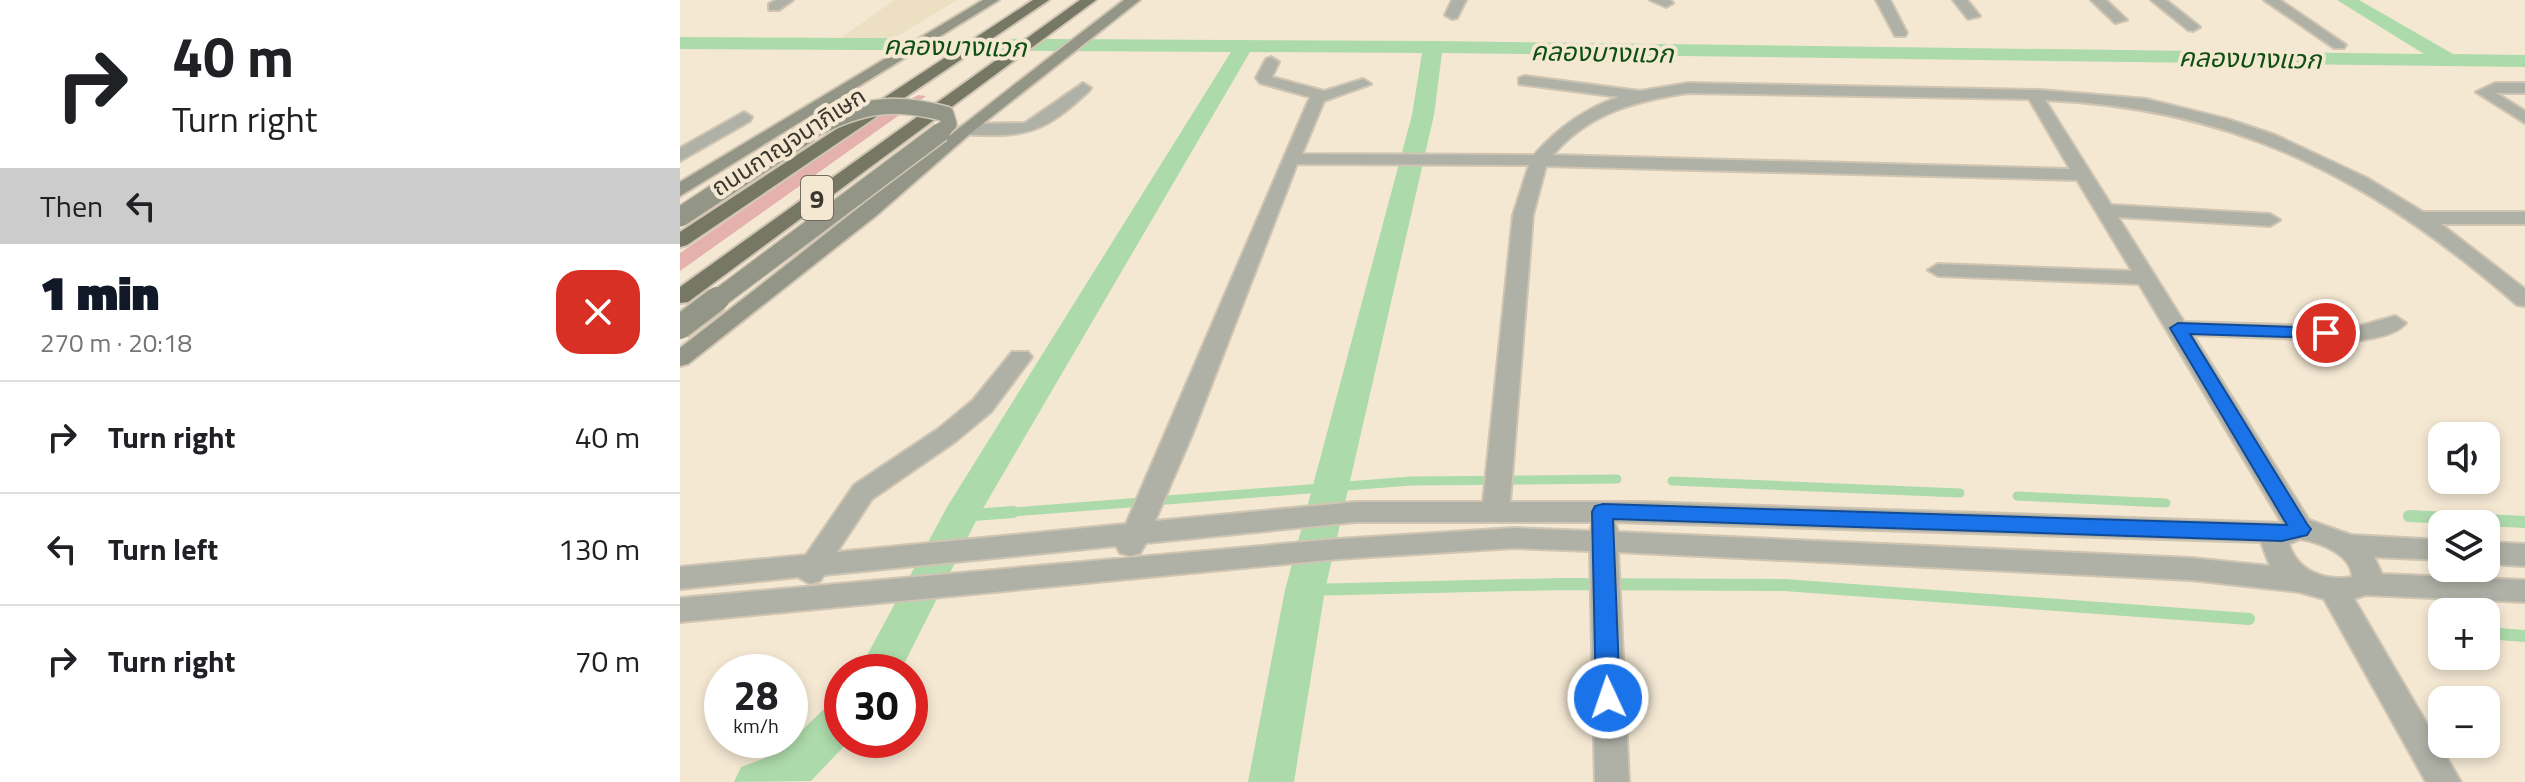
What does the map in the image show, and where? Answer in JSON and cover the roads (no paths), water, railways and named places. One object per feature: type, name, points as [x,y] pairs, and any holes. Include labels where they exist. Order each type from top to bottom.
[{"type":"highway","name":"ถนนกาญจนาภิเษก","points":[[680,241],[1040,1]]},
{"type":"highway","name":"9","points":[[680,297],[1087,2]]},
{"type":"main road","points":[[684,183],[837,97],[991,1]]},
{"type":"main road","points":[[680,359],[870,211],[965,129],[1130,2]]},
{"type":"main road","points":[[680,217],[796,139],[849,112],[917,105],[946,114],[949,124],[930,142],[680,327]]},
{"type":"street","points":[[1452,15],[1459,0]]},
{"type":"street","points":[[1883,0],[1900,33]]},
{"type":"street","points":[[1960,0],[1973,16]]},
{"type":"street","points":[[2098,0],[2120,20]]},
{"type":"street","points":[[2158,0],[2193,27]]},
{"type":"street","points":[[2271,0],[2339,45]]},
{"type":"street","points":[[1271,62],[1264,78],[1266,80],[1322,95],[1363,84]]},
{"type":"street","points":[[1525,81],[1639,96]]},
{"type":"street","points":[[965,129],[1007,131],[1034,127],[1045,122],[1083,88]]},
{"type":"street","points":[[1496,511],[1523,215],[1539,160],[1560,136],[1600,109],[1639,96],[1688,88],[2034,95],[2122,100],[2173,109],[2280,143],[2333,168],[2422,218],[2525,300]]},
{"type":"street","points":[[2525,88],[2495,88],[2484,92],[2525,118]]},
{"type":"street","points":[[1119,571],[1290,159],[1322,95]]},
{"type":"street","points":[[2034,95],[2178,328],[2291,531]]},
{"type":"street","points":[[680,156],[744,117]]},
{"type":"street","points":[[1290,159],[1539,160],[2083,175]]},
{"type":"street","points":[[2105,210],[2270,220]]},
{"type":"street","points":[[2422,218],[2525,218]]},
{"type":"street","points":[[1938,270],[2146,278]]},
{"type":"street","points":[[2178,328],[2356,334],[2395,323]]},
{"type":"street","points":[[789,601],[863,492],[937,443],[982,406],[1020,357]]},
{"type":"street","points":[[680,578],[983,548],[1146,511],[1274,520],[1356,512],[1496,511],[1604,526],[2175,568],[2349,588],[2525,591]]},
{"type":"street","points":[[1604,526],[1604,615],[1612,782]]},
{"type":"street","points":[[680,610],[1338,549],[1514,538],[1604,526],[2291,531],[2323,534],[2346,545],[2368,573],[2349,588]]},
{"type":"street","points":[[2291,531],[2275,543],[2276,555],[2286,569],[2303,581]]},
{"type":"street","points":[[2346,545],[2428,549]]},
{"type":"street","points":[[2500,554],[2525,555]]},
{"type":"street","points":[[2349,588],[2444,782]]},
{"type":"waterway","points":[[2346,0],[2447,59]]},
{"type":"waterway","name":"คลองบางแวก","points":[[680,43],[1433,47]]},
{"type":"waterway","points":[[888,654],[960,516],[1244,46]]},
{"type":"waterway","points":[[1271,782],[1305,590],[1423,115],[1433,47]]},
{"type":"waterway","name":"คลองบางแวก","points":[[1433,47],[2525,61]]},
{"type":"waterway","points":[[988,514],[1411,481],[1617,479]]},
{"type":"waterway","points":[[1672,481],[1960,493]]},
{"type":"waterway","points":[[2017,496],[2166,503]]},
{"type":"waterway","points":[[960,516],[1013,512]]},
{"type":"waterway","points":[[2409,516],[2525,522]]},
{"type":"waterway","points":[[1305,590],[1562,584],[1784,585],[2249,619]]},
{"type":"waterway","points":[[2500,634],[2525,636]]},
{"type":"waterway","points":[[757,782],[795,767],[824,737]]}]
